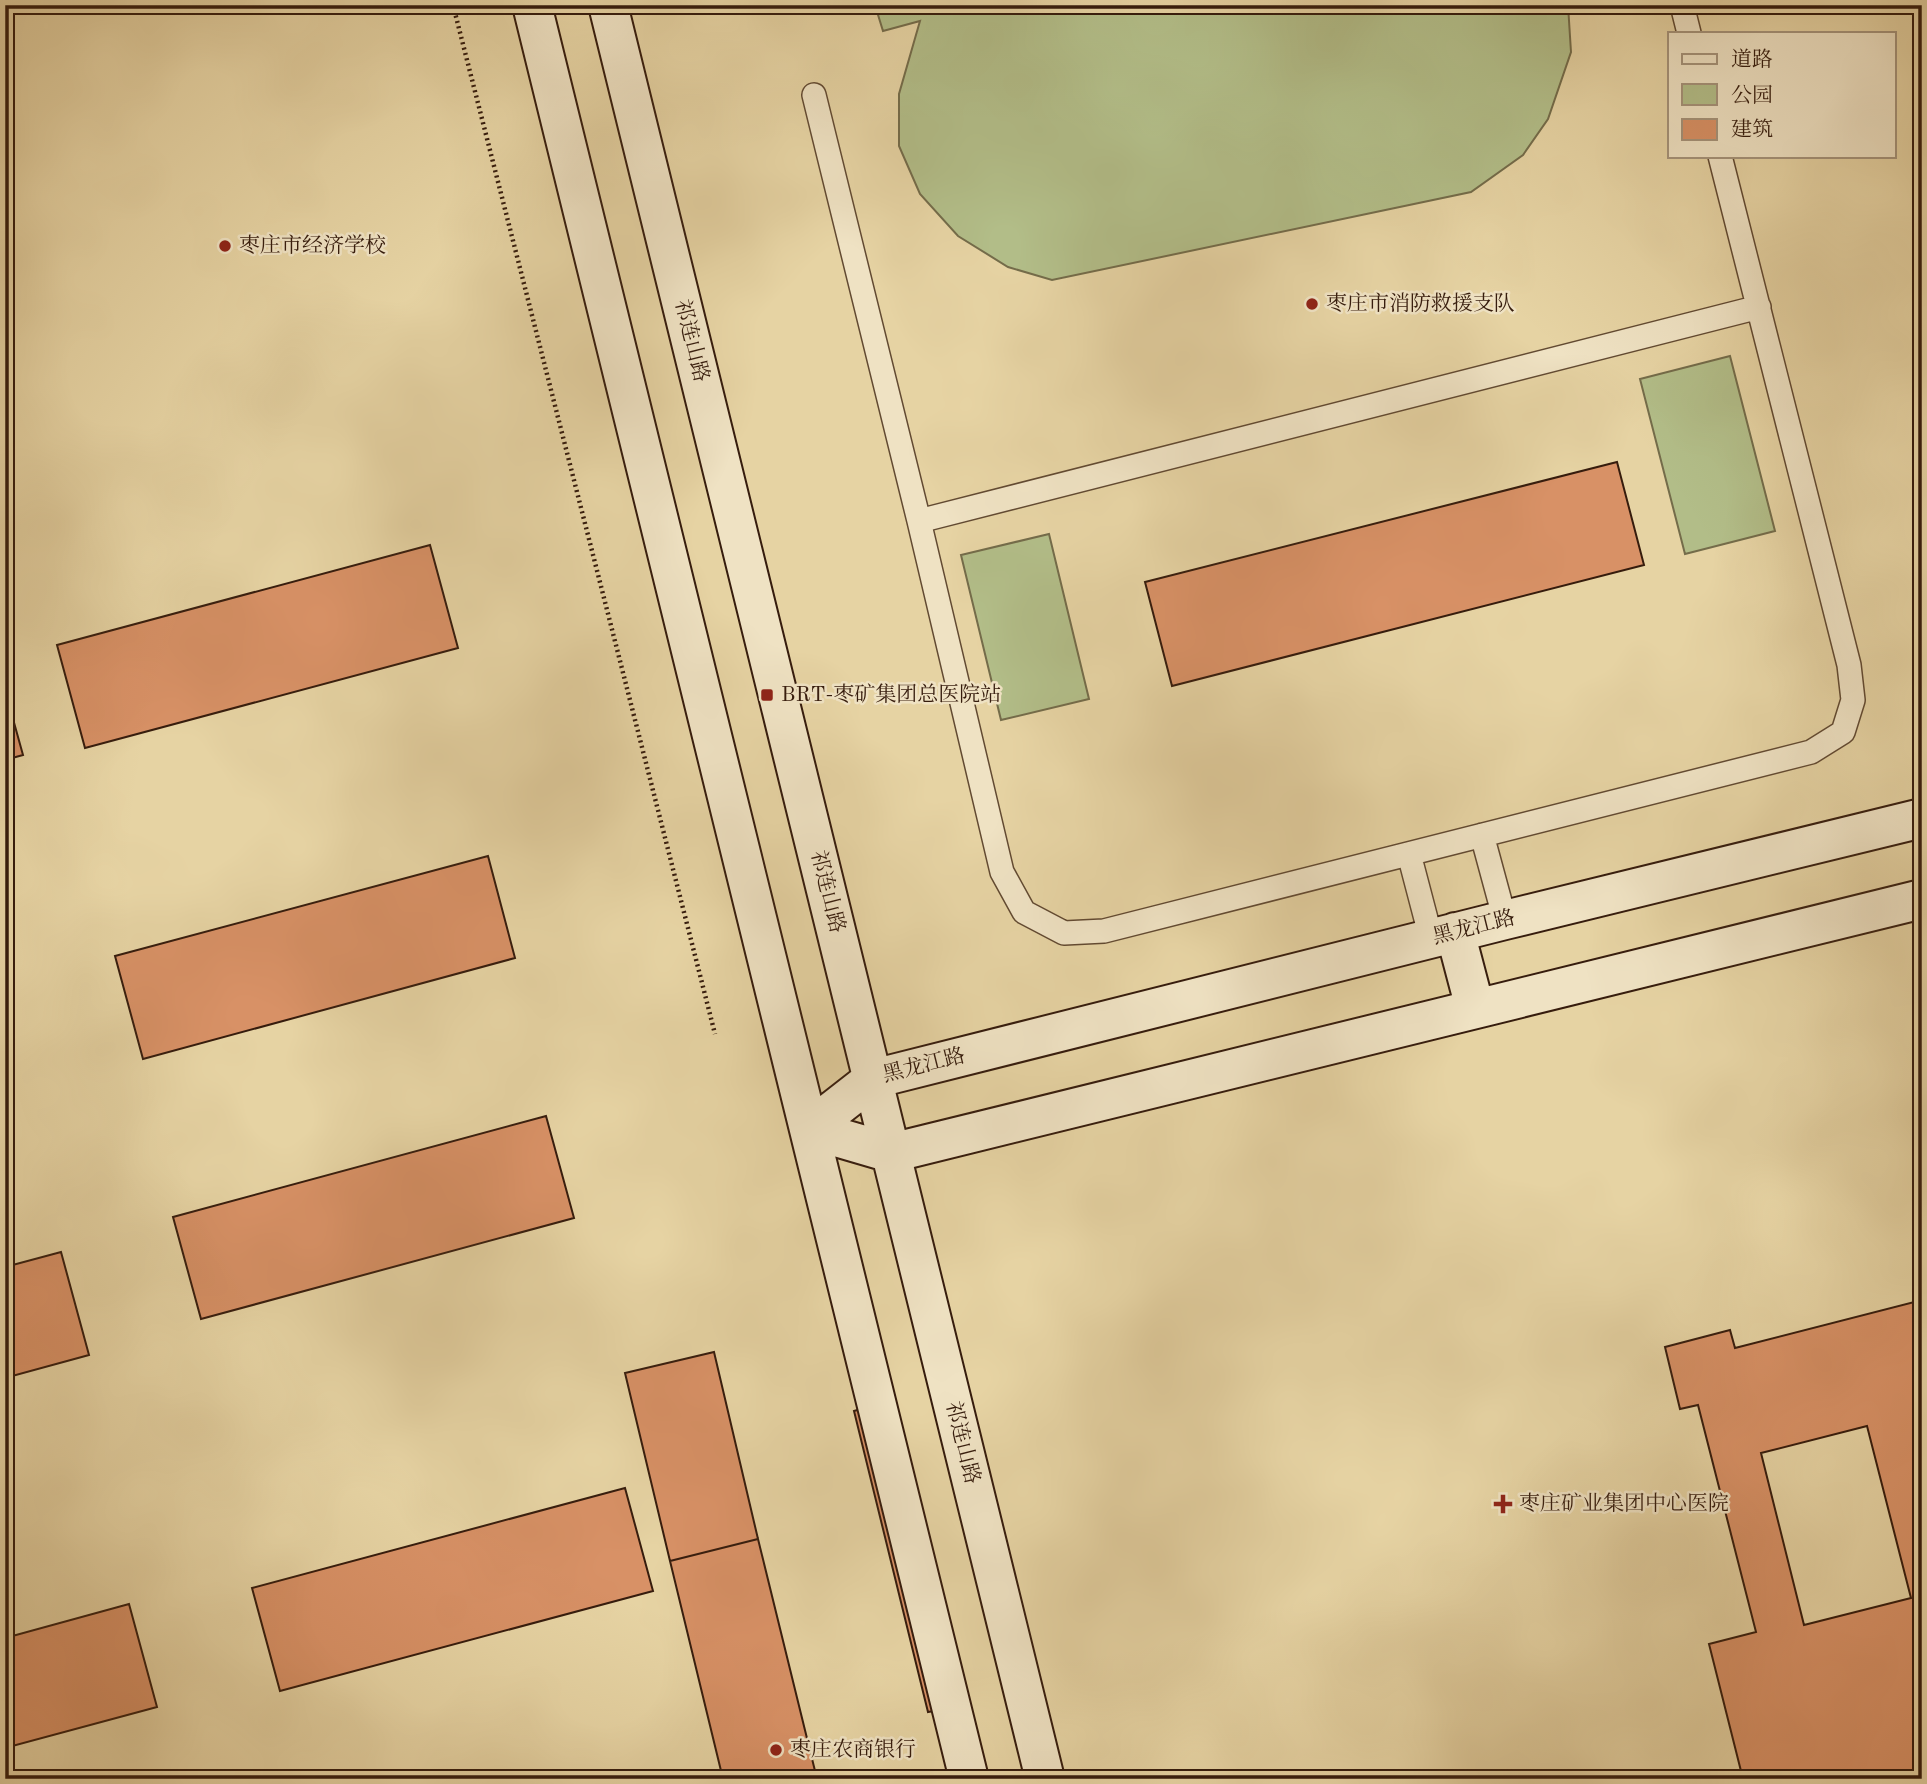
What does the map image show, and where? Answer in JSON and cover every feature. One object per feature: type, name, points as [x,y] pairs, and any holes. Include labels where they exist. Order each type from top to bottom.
[{"type":"main road","points":[[532,5],[969,1779]]},
{"type":"main road","name":"祁连山路","points":[[608,5],[1045,1779]]},
{"type":"main road","name":"黑龙江路","points":[[809,1129],[873,1079],[1443,935],[1922,818]]},
{"type":"main road","points":[[809,1129],[891,1153],[1922,899]]},
{"type":"main road","points":[[1443,935],[1475,1008]]},
{"type":"lane","points":[[1682,5],[1689,32]]},
{"type":"lane","points":[[814,95],[1002,872],[1024,912],[1064,933],[1104,930],[1811,752],[1843,732],[1853,700],[1849,665],[1721,158]]},
{"type":"lane","points":[[919,521],[1759,307]]},
{"type":"lane","points":[[1482,835],[1505,920]]},
{"type":"lane","points":[[1409,854],[1443,935]]},
{"type":"path","points":[[453,5],[715,1034]]},
{"type":"green space","points":[[875,5],[1568,5],[1571,52],[1548,119],[1523,155],[1471,192],[1052,280],[1008,267],[958,236],[920,194],[899,146],[899,94],[920,21],[883,31]]},
{"type":"green space","points":[[1730,356],[1775,531],[1685,554],[1640,379]]},
{"type":"green space","points":[[1049,534],[1089,699],[1001,720],[961,555]]},
{"type":"building","points":[[1617,462],[1644,565],[1172,686],[1145,582]]},
{"type":"building","points":[[430,545],[458,648],[85,748],[57,645]]},
{"type":"building","points":[[5,690],[23,755],[5,760]]},
{"type":"building","points":[[488,856],[515,958],[143,1059],[115,956]]},
{"type":"building","points":[[546,1116],[574,1218],[201,1319],[173,1217]]},
{"type":"building","points":[[61,1252],[89,1355],[5,1378],[5,1267]]},
{"type":"building","points":[[1922,1300],[1922,1409],[1914,1411],[1922,1441],[1922,1779],[1743,1779],[1709,1644],[1756,1632],[1698,1405],[1680,1409],[1665,1347],[1730,1330],[1735,1348]],"holes":[[[1867,1426],[1911,1598],[1804,1625],[1761,1453]]]},
{"type":"building","points":[[714,1352],[758,1539],[670,1561],[625,1373]]},
{"type":"building","points":[[864,1408],[939,1710],[928,1712],[854,1411]]},
{"type":"building","points":[[625,1488],[653,1591],[280,1691],[252,1588]]},
{"type":"building","points":[[758,1539],[817,1779],[723,1779],[670,1561]]},
{"type":"building","points":[[129,1604],[157,1707],[5,1748],[5,1638]]},
{"type":"place","name":"枣庄市经济学校","points":[[225,246]]},
{"type":"place","name":"枣庄市消防救援支队","points":[[1312,304]]},
{"type":"place","name":"BRT-枣矿集团总医院站","points":[[767,695]]},
{"type":"place","name":"枣庄矿业集团中心医院","points":[[1503,1504]]},
{"type":"place","name":"枣庄农商银行","points":[[776,1750]]}]
